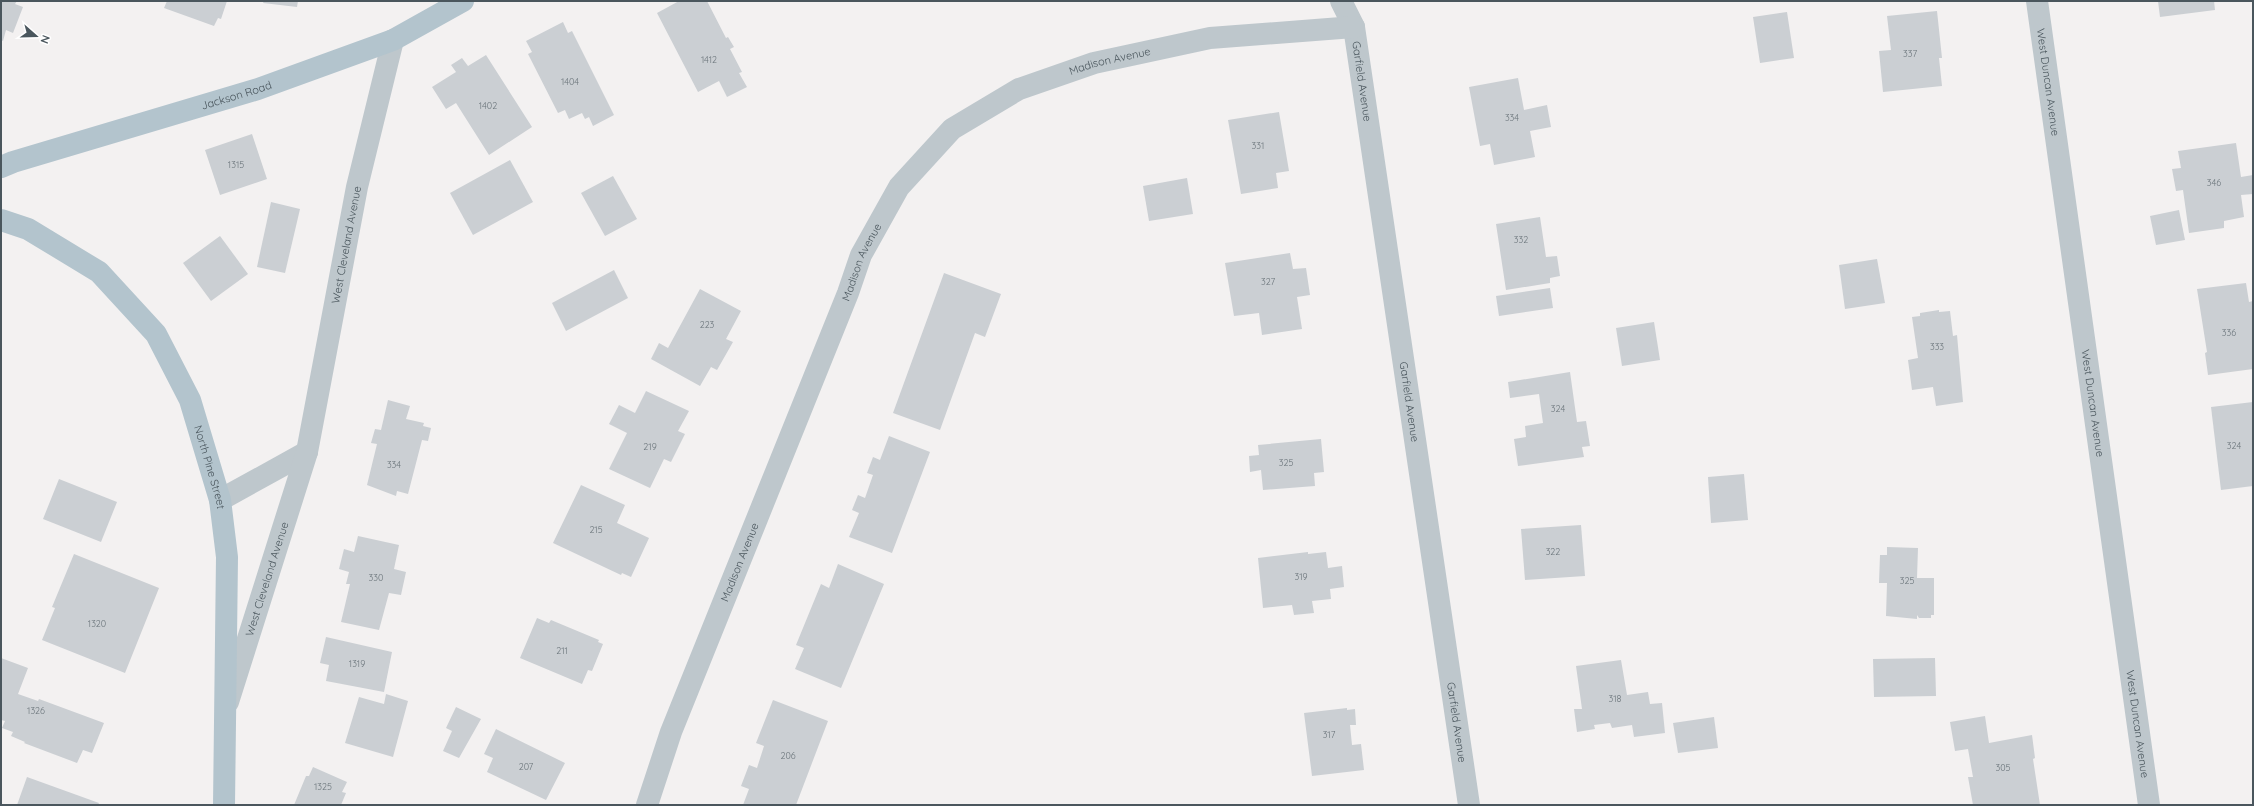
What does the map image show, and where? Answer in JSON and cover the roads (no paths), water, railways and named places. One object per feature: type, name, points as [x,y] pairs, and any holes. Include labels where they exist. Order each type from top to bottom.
[{"type":"main road","name":"Jackson Road","points":[[1,167],[13,162],[258,89],[393,40],[463,1]]},
{"type":"main road","name":"North Pine Street","points":[[1,220],[28,228],[99,272],[156,334],[190,400],[220,500],[227,557],[227,705],[224,805]]},
{"type":"street","name":"Garfield Avenue","points":[[1341,1],[1354,27],[1469,805]]},
{"type":"street","name":"West Duncan Avenue","points":[[2037,1],[2149,805]]},
{"type":"street","name":"Madison Avenue","points":[[647,805],[672,732],[848,293],[861,256],[899,187],[952,129],[1019,89],[1094,63],[1210,38],[1354,27]]},
{"type":"street","name":"West Cleveland Avenue","points":[[227,705],[307,452],[357,186],[393,40]]},
{"type":"street","points":[[220,500],[307,452]]}]
